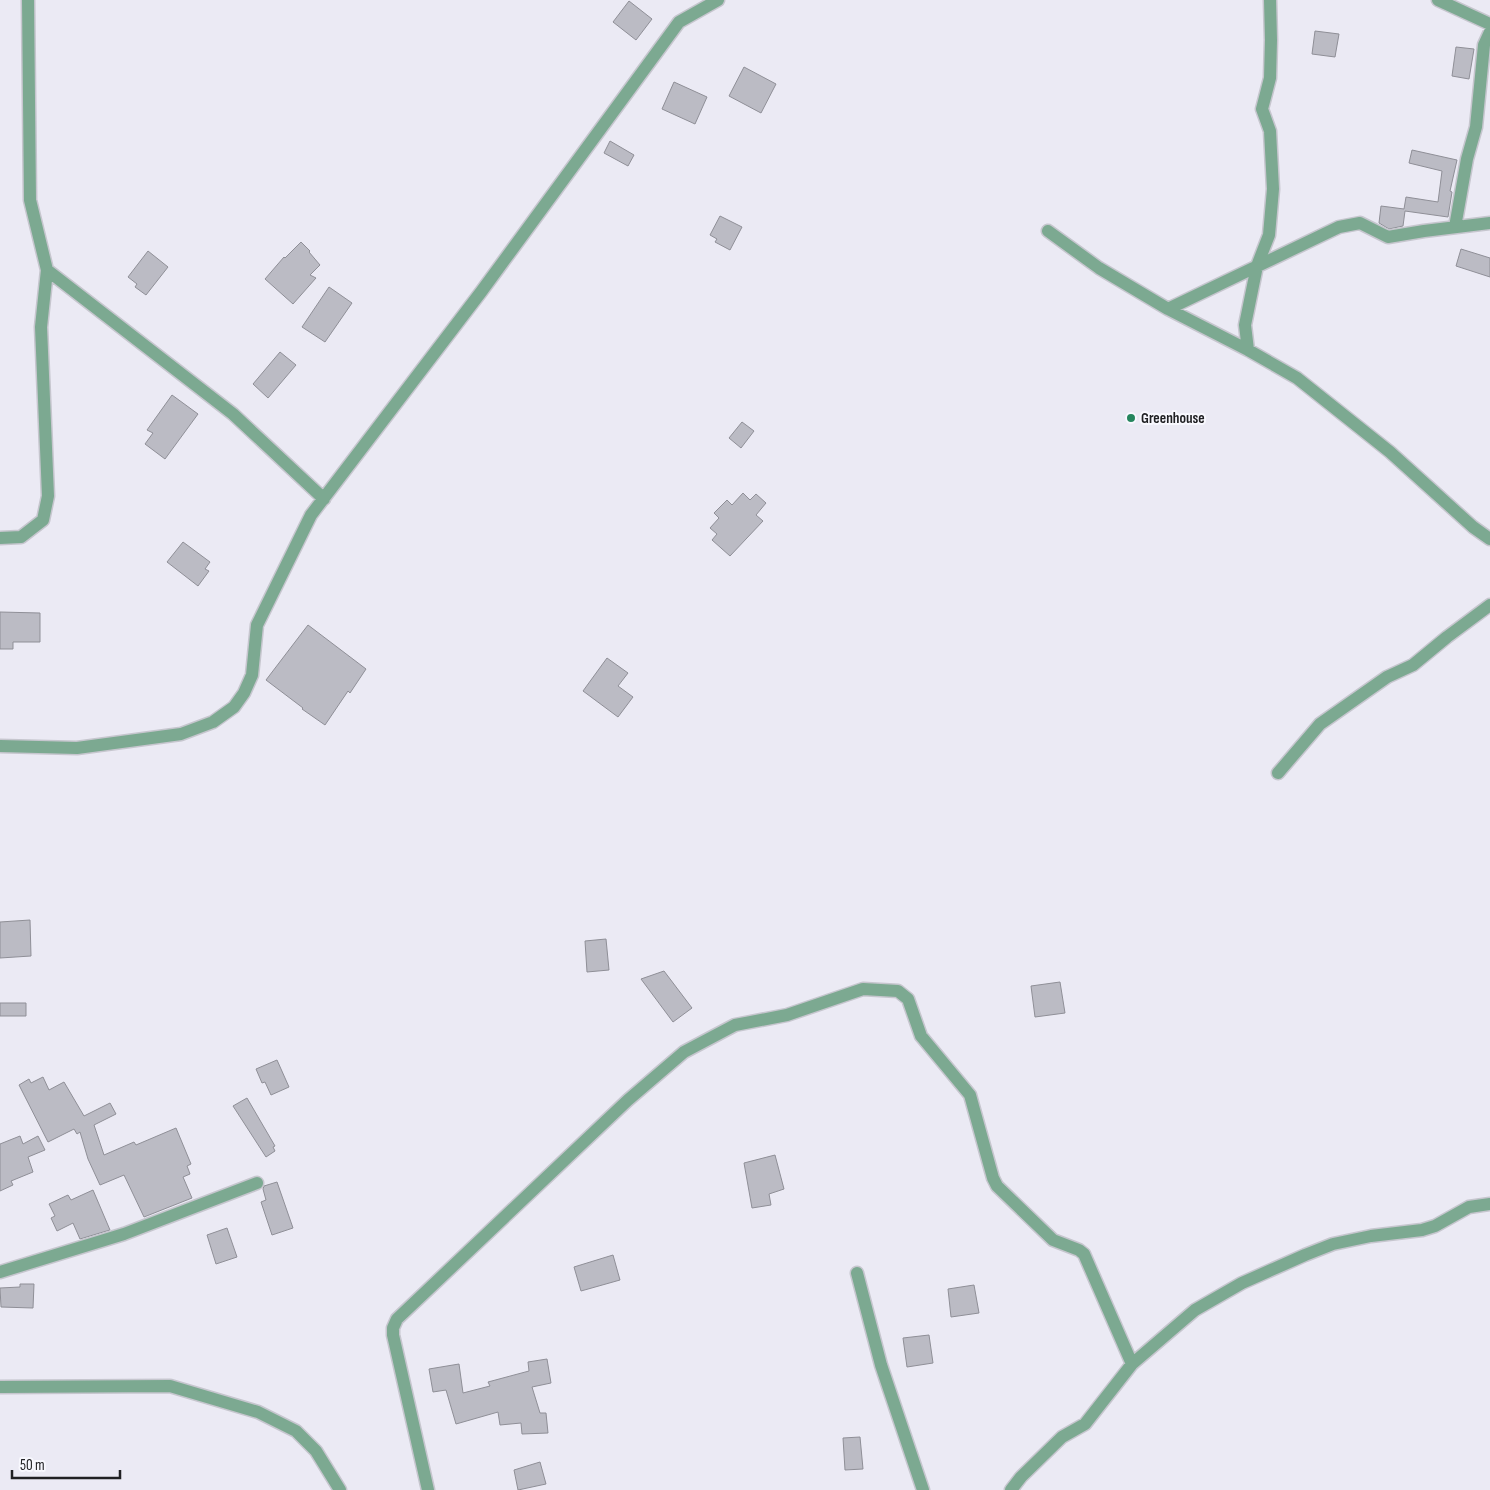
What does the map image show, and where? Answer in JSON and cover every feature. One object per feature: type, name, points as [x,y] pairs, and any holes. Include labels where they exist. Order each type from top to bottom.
[{"type":"street","points":[[0,538],[20,537],[43,520],[48,496],[41,326],[47,270],[30,200],[28,0]]},
{"type":"street","points":[[0,746],[77,748],[182,734],[213,722],[234,707],[244,693],[252,675],[257,625],[311,515],[481,292],[680,22],[718,0]]},
{"type":"street","points":[[1248,350],[1245,325],[1258,266],[1269,235],[1273,189],[1270,131],[1262,110],[1270,78],[1270,0]]},
{"type":"street","points":[[1438,0],[1490,24]]},
{"type":"street","points":[[1455,227],[1467,159],[1476,127],[1484,45],[1490,32]]},
{"type":"street","points":[[1168,309],[1339,227],[1360,223],[1388,237],[1490,223]]},
{"type":"street","points":[[1048,231],[1099,268],[1168,309],[1248,350],[1296,378],[1390,452],[1490,540]]},
{"type":"street","points":[[47,270],[233,414],[324,499]]},
{"type":"street","points":[[1278,773],[1320,724],[1387,677],[1413,665],[1490,605]]},
{"type":"street","points":[[428,1490],[393,1335],[393,1328],[397,1319],[628,1100],[684,1052],[735,1025],[787,1015],[863,988],[898,991],[908,999],[920,1036],[970,1095],[993,1178],[997,1186],[1054,1240],[1079,1250],[1084,1254],[1132,1364]]},
{"type":"street","points":[[0,1272],[124,1234],[257,1183]]},
{"type":"street","points":[[1011,1490],[1021,1477],[1062,1437],[1086,1424],[1132,1364],[1195,1310],[1242,1283],[1333,1244],[1370,1236],[1422,1230],[1435,1226],[1469,1207],[1490,1204]]},
{"type":"street","points":[[857,1273],[881,1365],[923,1490]]},
{"type":"street","points":[[0,1387],[170,1386],[258,1412],[296,1431],[316,1451],[340,1490]]},
{"type":"building","points":[[629,1],[652,19],[636,40],[613,22]]},
{"type":"building","points":[[1315,31],[1339,34],[1335,57],[1312,54]]},
{"type":"building","points":[[1456,47],[1474,49],[1469,79],[1452,76]]},
{"type":"building","points":[[744,67],[776,84],[761,113],[729,96]]},
{"type":"building","points":[[674,82],[707,97],[695,124],[662,109]]},
{"type":"building","points":[[610,141],[634,155],[628,166],[604,153]]},
{"type":"building","points":[[1412,150],[1457,160],[1450,191],[1452,192],[1448,217],[1405,211],[1403,226],[1389,229],[1379,223],[1381,206],[1404,209],[1406,197],[1438,202],[1442,171],[1409,163]]},
{"type":"building","points":[[720,216],[742,227],[730,250],[715,242],[717,239],[710,235]]},
{"type":"building","points":[[301,242],[320,265],[310,275],[316,278],[293,304],[265,279],[284,257]]},
{"type":"building","points":[[1461,249],[1490,258],[1490,277],[1456,266]]},
{"type":"building","points":[[148,251],[168,267],[146,295],[135,287],[137,284],[128,277]]},
{"type":"building","points":[[329,287],[352,303],[325,342],[302,327]]},
{"type":"building","points":[[280,352],[296,365],[268,398],[253,384]]},
{"type":"building","points":[[172,395],[198,414],[165,459],[145,444],[153,433],[147,430]]},
{"type":"building","points":[[742,422],[754,431],[741,448],[729,438]]},
{"type":"building","points":[[743,493],[750,500],[756,494],[766,503],[756,515],[763,521],[730,556],[712,540],[717,534],[710,528],[719,518],[714,513],[727,500],[732,505]]},
{"type":"building","points":[[183,542],[210,562],[205,569],[209,571],[198,586],[167,562]]},
{"type":"building","points":[[0,612],[40,613],[40,642],[13,642],[13,649],[0,649]]},
{"type":"building","points":[[308,625],[366,669],[350,693],[348,691],[325,725],[266,680]]},
{"type":"building","points":[[607,658],[628,673],[618,686],[633,697],[618,717],[583,691]]},
{"type":"building","points":[[30,920],[31,956],[0,958],[0,922]]},
{"type":"building","points":[[606,939],[609,970],[587,972],[585,941]]},
{"type":"building","points":[[664,971],[692,1008],[673,1022],[641,979]]},
{"type":"building","points":[[1060,982],[1065,1013],[1035,1017],[1031,986]]},
{"type":"building","points":[[0,1003],[26,1003],[26,1016],[0,1016]]},
{"type":"building","points":[[277,1060],[289,1087],[271,1095],[265,1082],[262,1083],[256,1069]]},
{"type":"building","points":[[43,1077],[49,1090],[64,1082],[84,1116],[110,1103],[116,1114],[94,1125],[104,1155],[134,1142],[136,1145],[176,1128],[191,1164],[187,1166],[190,1174],[183,1177],[192,1198],[144,1217],[124,1175],[100,1185],[88,1159],[80,1132],[77,1134],[74,1129],[48,1142],[19,1085],[29,1079],[31,1083]]},
{"type":"building","points":[[247,1098],[275,1146],[273,1147],[275,1151],[266,1157],[233,1106]]},
{"type":"building","points":[[20,1136],[23,1144],[38,1136],[45,1150],[28,1157],[33,1172],[11,1181],[13,1185],[0,1191],[0,1144]]},
{"type":"building","points":[[775,1155],[784,1189],[769,1194],[771,1205],[752,1208],[744,1163]]},
{"type":"building","points":[[277,1182],[293,1228],[272,1235],[261,1202],[266,1200],[264,1186]]},
{"type":"building","points":[[93,1190],[110,1230],[80,1239],[73,1223],[57,1231],[51,1218],[55,1216],[49,1204],[68,1195],[71,1200]]},
{"type":"building","points":[[227,1228],[237,1257],[216,1264],[207,1235]]},
{"type":"building","points":[[613,1255],[620,1280],[581,1291],[574,1267]]},
{"type":"building","points":[[20,1284],[34,1284],[33,1308],[1,1307],[0,1288],[20,1287]]},
{"type":"building","points":[[974,1285],[979,1313],[951,1317],[948,1289]]},
{"type":"building","points":[[929,1335],[933,1363],[907,1367],[903,1338]]},
{"type":"building","points":[[547,1359],[551,1383],[532,1387],[540,1413],[546,1413],[548,1433],[522,1434],[521,1423],[500,1425],[498,1412],[456,1424],[446,1390],[433,1392],[429,1369],[459,1364],[463,1393],[490,1386],[488,1382],[529,1371],[528,1362]]},
{"type":"building","points":[[860,1437],[863,1469],[845,1470],[843,1438]]},
{"type":"building","points":[[540,1462],[546,1484],[518,1490],[514,1470]]},
{"type":"place","name":"Greenhouse","points":[[1131,418]]}]
